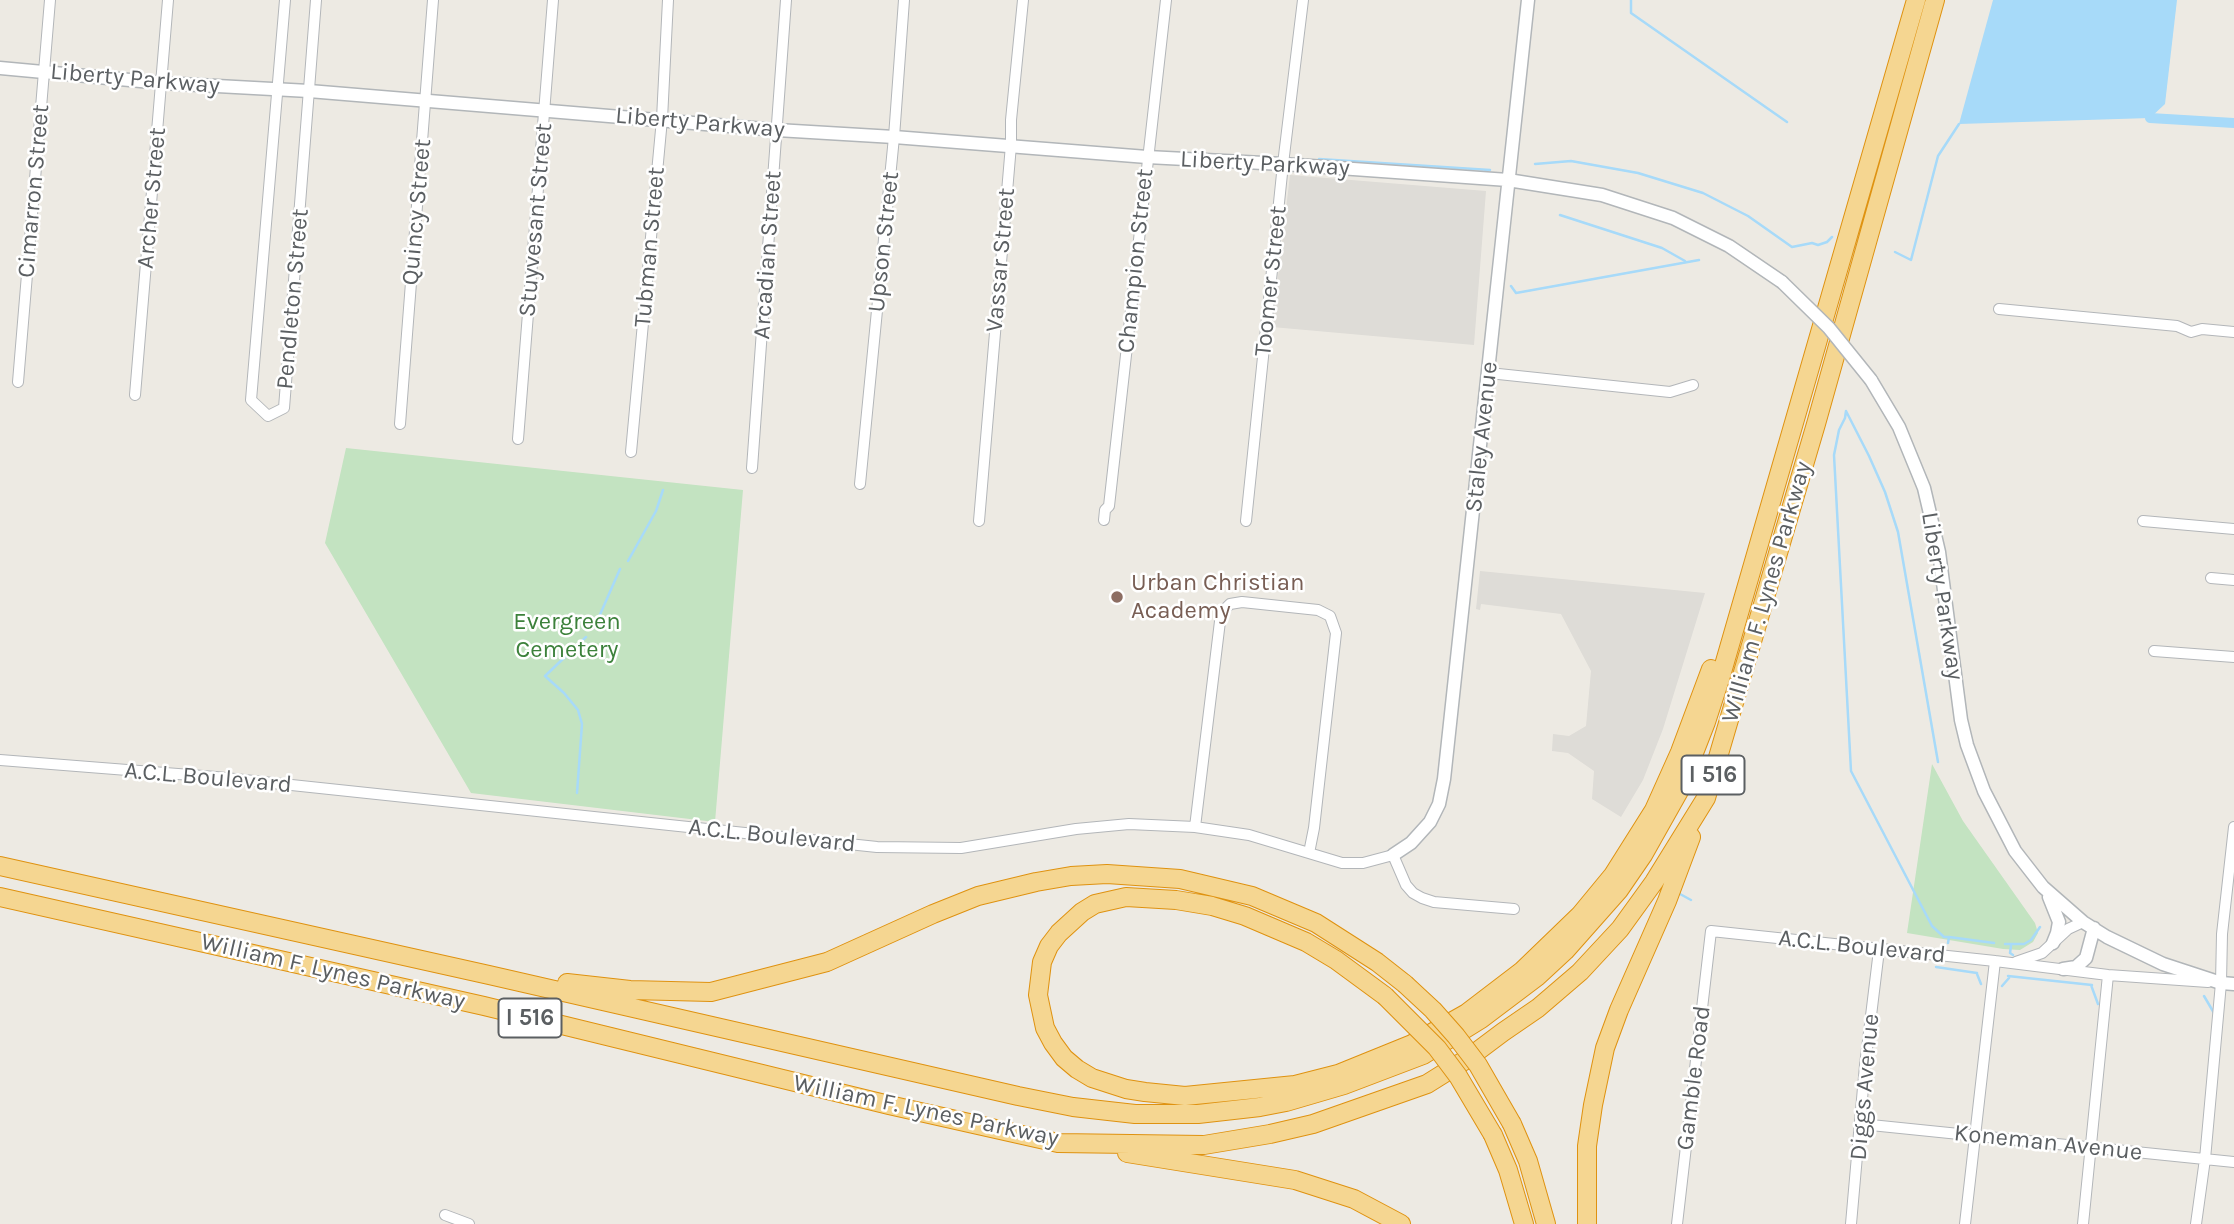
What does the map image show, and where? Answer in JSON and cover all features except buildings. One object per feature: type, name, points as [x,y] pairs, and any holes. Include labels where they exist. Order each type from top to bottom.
[{"type":"highway","name":"William F. Lynes Parkway","points":[[0,866],[1004,1093],[1104,1111],[1177,1114],[1232,1111],[1286,1102],[1354,1082],[1423,1055],[1482,1019],[1538,976],[1565,951],[1619,890],[1663,822],[1679,791],[1693,759],[1716,690],[1916,0]]},
{"type":"highway","name":"William F. Lynes Parkway","points":[[0,897],[484,1006],[875,1102],[1058,1143],[1217,1143],[1313,1124],[1427,1084],[1538,1009],[1580,972],[1620,929],[1654,882],[1706,798],[1820,411],[1935,0]]},
{"type":"highway","points":[[1524,1224],[1508,1170],[1493,1135],[1451,1067],[1421,1030],[1385,996],[1306,942],[1245,916],[1212,906],[1176,900],[1126,897],[1095,904],[1082,912],[1059,933],[1042,962],[1038,995],[1042,1019],[1053,1043],[1077,1069],[1092,1078],[1126,1089],[1185,1096],[1272,1089],[1338,1074],[1412,1044],[1467,1013],[1548,948],[1613,875],[1636,841],[1654,810],[1680,752],[1760,538]]},
{"type":"highway","points":[[1587,1224],[1587,1146],[1605,1048],[1667,901],[1706,798]]},
{"type":"highway","points":[[489,975],[630,990],[710,992],[827,962],[978,896],[1048,880],[1107,874],[1181,878],[1252,895],[1316,923],[1377,962],[1405,984],[1456,1036],[1478,1065],[1512,1124],[1528,1161],[1546,1224]]},
{"type":"highway","points":[[1058,1143],[1295,1180],[1354,1199],[1401,1224]]},
{"type":"street","name":"Cimarron Street","points":[[18,382],[50,0]]},
{"type":"street","name":"Archer Street","points":[[135,395],[167,0]]},
{"type":"street","name":"Pendleton Street","points":[[285,0],[251,400],[268,416],[284,408],[316,0]]},
{"type":"street","name":"Quincy Street","points":[[400,424],[433,0]]},
{"type":"street","name":"Stuyvesant Street","points":[[518,439],[553,0]]},
{"type":"street","name":"Tubman Street","points":[[631,452],[663,120],[668,0]]},
{"type":"street","name":"Arcadian Street","points":[[752,468],[786,0]]},
{"type":"street","name":"Upson Street","points":[[860,484],[894,136],[904,0]]},
{"type":"street","name":"Vassar Street","points":[[979,521],[1023,0]]},
{"type":"street","name":"Champion Street","points":[[1104,520],[1105,510],[1109,506],[1166,0]]},
{"type":"street","name":"Toomer Street","points":[[1246,521],[1303,0]]},
{"type":"street","name":"Staley Avenue","points":[[1393,855],[1426,829],[1442,793],[1528,0]]},
{"type":"street","name":"Liberty Parkway","points":[[0,68],[162,83],[309,90],[777,130],[1508,180],[1602,195],[1673,218],[1729,246],[1782,282],[1829,328],[1871,380],[1899,427],[1924,488],[1939,552],[1961,720],[1975,770],[2015,851],[2046,890],[2088,925]]},
{"type":"street","points":[[1999,309],[2178,326],[2192,332],[2202,329],[2234,332]]},
{"type":"street","points":[[1489,373],[1670,392],[1693,385]]},
{"type":"street","points":[[2143,521],[2234,529]]},
{"type":"street","points":[[2211,578],[2234,580]]},
{"type":"street","points":[[1195,827],[1221,613],[1230,604],[1242,602],[1318,610],[1330,616],[1336,633],[1310,853]]},
{"type":"street","points":[[2154,651],[2234,657]]},
{"type":"street","name":"A.C.L. Boulevard","points":[[0,760],[216,778],[877,847],[961,848],[1076,829],[1129,824],[1195,827],[1249,835],[1333,861],[1374,861],[1393,855]]},
{"type":"street","points":[[2196,1224],[2228,983],[2222,934],[2234,827]]},
{"type":"street","points":[[1393,855],[1406,885],[1422,898],[1434,902],[1514,909]]},
{"type":"street","points":[[2046,890],[2059,922],[2053,943]]},
{"type":"street","points":[[2063,969],[2076,967],[2086,958],[2088,925],[2164,964],[2228,983]]},
{"type":"street","name":"A.C.L. Boulevard","points":[[2012,963],[2036,956],[2068,929],[2088,925]]},
{"type":"street","name":"A.C.L. Boulevard","points":[[1711,931],[2108,975],[2228,983]]},
{"type":"street","name":"Gamble Road","points":[[1677,1224],[1711,931]]},
{"type":"street","name":"Diggs Avenue","points":[[1851,1224],[1865,1065],[1879,950]]},
{"type":"street","points":[[1965,1224],[1995,961]]},
{"type":"street","points":[[2082,1224],[2108,975]]},
{"type":"street","name":"Koneman Avenue","points":[[1861,1124],[2234,1162]]},
{"type":"street","points":[[445,1215],[469,1224]]},
{"type":"shaded area","points":[[1290,175],[1486,191],[1474,345],[1272,327]]},
{"type":"shaded area","points":[[1480,571],[1705,593],[1663,729],[1643,780],[1621,817],[1592,799],[1594,771],[1568,753],[1552,751],[1553,734],[1569,736],[1586,726],[1591,671],[1561,614],[1481,604],[1480,610],[1476,609]]},
{"type":"green space","name":"Evergreen Cemetery","points":[[346,448],[743,490],[715,822],[471,793],[325,543]]},
{"type":"green space","points":[[1932,764],[1963,821],[2035,923],[2038,933],[2033,942],[2020,950],[1907,933]]},
{"type":"water","points":[[1993,0],[2177,0],[2165,104],[2150,118],[1959,124]]},
{"type":"waterway","points":[[1631,0],[1631,13],[1787,122]]},
{"type":"waterway","points":[[2150,118],[2234,123]]},
{"type":"waterway","points":[[1895,252],[1911,260],[1938,156],[1959,124]]},
{"type":"waterway","points":[[1319,159],[1490,170]]},
{"type":"waterway","points":[[1535,164],[1571,161],[1638,173],[1703,193],[1748,216],[1792,247],[1812,243],[1818,245],[1832,237]]},
{"type":"waterway","points":[[1560,215],[1662,248],[1685,261]]},
{"type":"waterway","points":[[1511,286],[1516,293],[1699,260]]},
{"type":"waterway","points":[[1846,411],[1834,455],[1851,771],[1932,926],[1944,937],[1949,937],[1948,943]]},
{"type":"waterway","points":[[1846,411],[1885,492],[1898,532],[1938,762]]},
{"type":"waterway","points":[[628,561],[656,511],[663,490]]},
{"type":"waterway","points":[[595,626],[620,569]]},
{"type":"waterway","points":[[577,793],[582,724],[578,710],[545,676],[586,637]]},
{"type":"waterway","points":[[1680,894],[1691,900]]},
{"type":"waterway","points":[[2005,944],[2024,944],[2031,940],[2040,927]]},
{"type":"waterway","points":[[1949,937],[1994,943]]},
{"type":"waterway","points":[[2011,946],[2010,953],[2013,955]]},
{"type":"waterway","points":[[1936,967],[1977,973]]},
{"type":"waterway","points":[[1977,974],[1981,984]]},
{"type":"waterway","points":[[2008,976],[2092,985]]},
{"type":"waterway","points":[[2002,986],[2009,978]]},
{"type":"waterway","points":[[2091,985],[2098,1004]]},
{"type":"waterway","points":[[2204,996],[2214,1013]]},
{"type":"place","name":"Urban Christian Academy","points":[[1117,597]]}]
